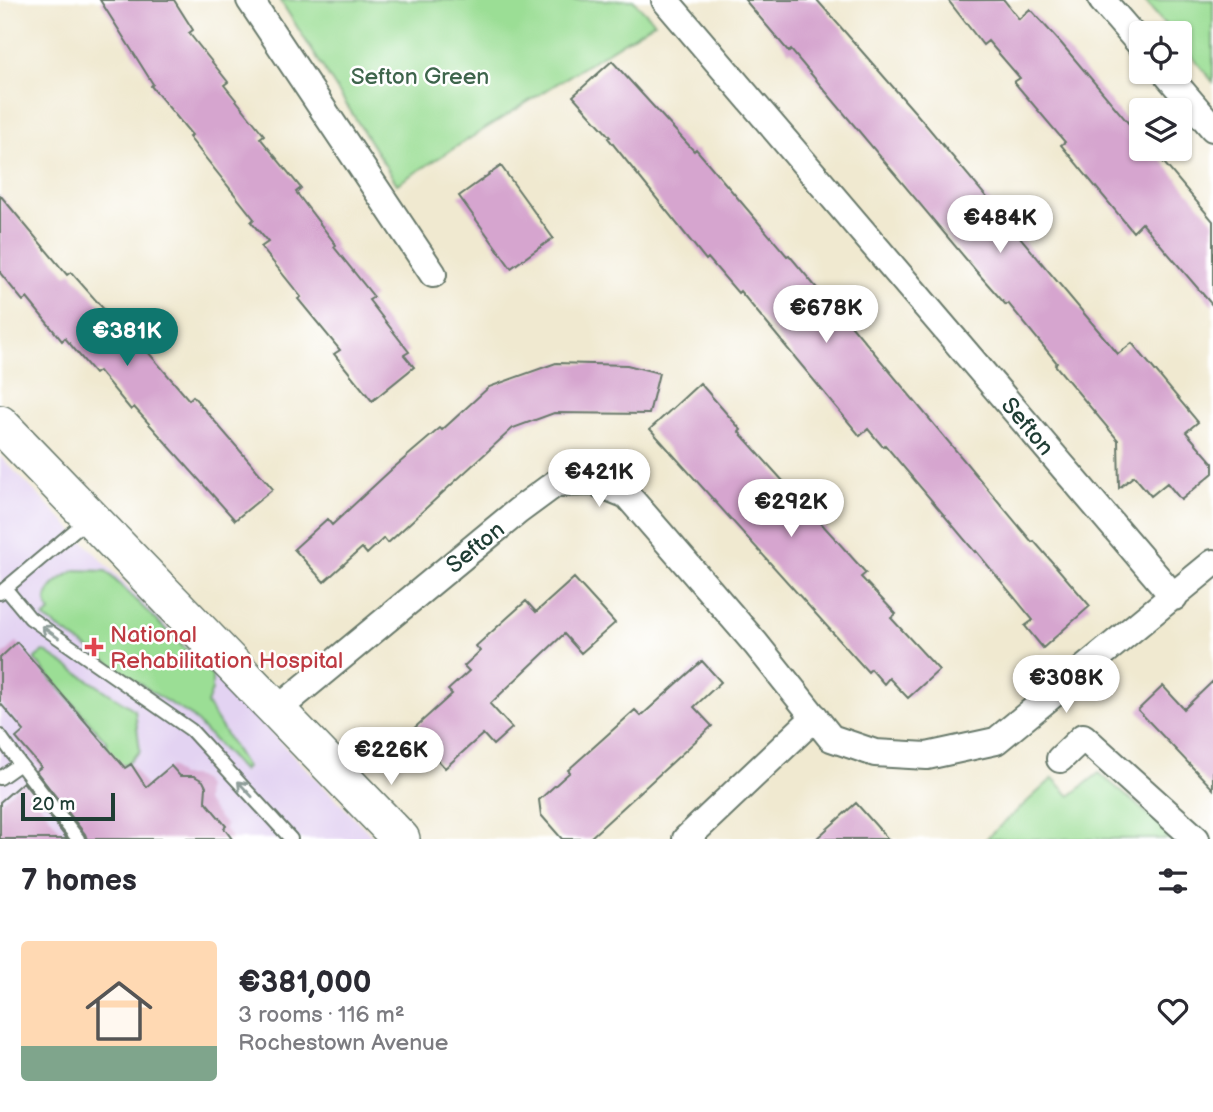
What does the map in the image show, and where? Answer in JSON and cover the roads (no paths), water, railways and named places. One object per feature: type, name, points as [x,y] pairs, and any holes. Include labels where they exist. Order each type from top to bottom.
[{"type":"main road","points":[[0,424],[401,839]]},
{"type":"street","points":[[250,0],[433,274]]},
{"type":"street","name":"Sefton","points":[[665,0],[1174,597]]},
{"type":"street","points":[[1102,0],[1129,30]]},
{"type":"street","points":[[1175,84],[1213,128]]},
{"type":"street","name":"Sefton","points":[[277,713],[289,700],[556,483],[595,482],[627,495],[831,738],[875,753],[927,756],[996,741],[1213,563]]},
{"type":"street","points":[[686,839],[815,717]]},
{"type":"street","points":[[1060,759],[1083,737],[1196,839]]},
{"type":"lane","points":[[90,517],[3,591],[30,618],[191,730],[292,835]]},
{"type":"lane","points":[[0,736],[78,839]]},
{"type":"lane","points":[[0,778],[20,764]]},
{"type":"place","name":"National Rehabilitation Hospital","points":[[94,647]]},
{"type":"park label","name":"Sefton Green","points":[[420,76]]}]
